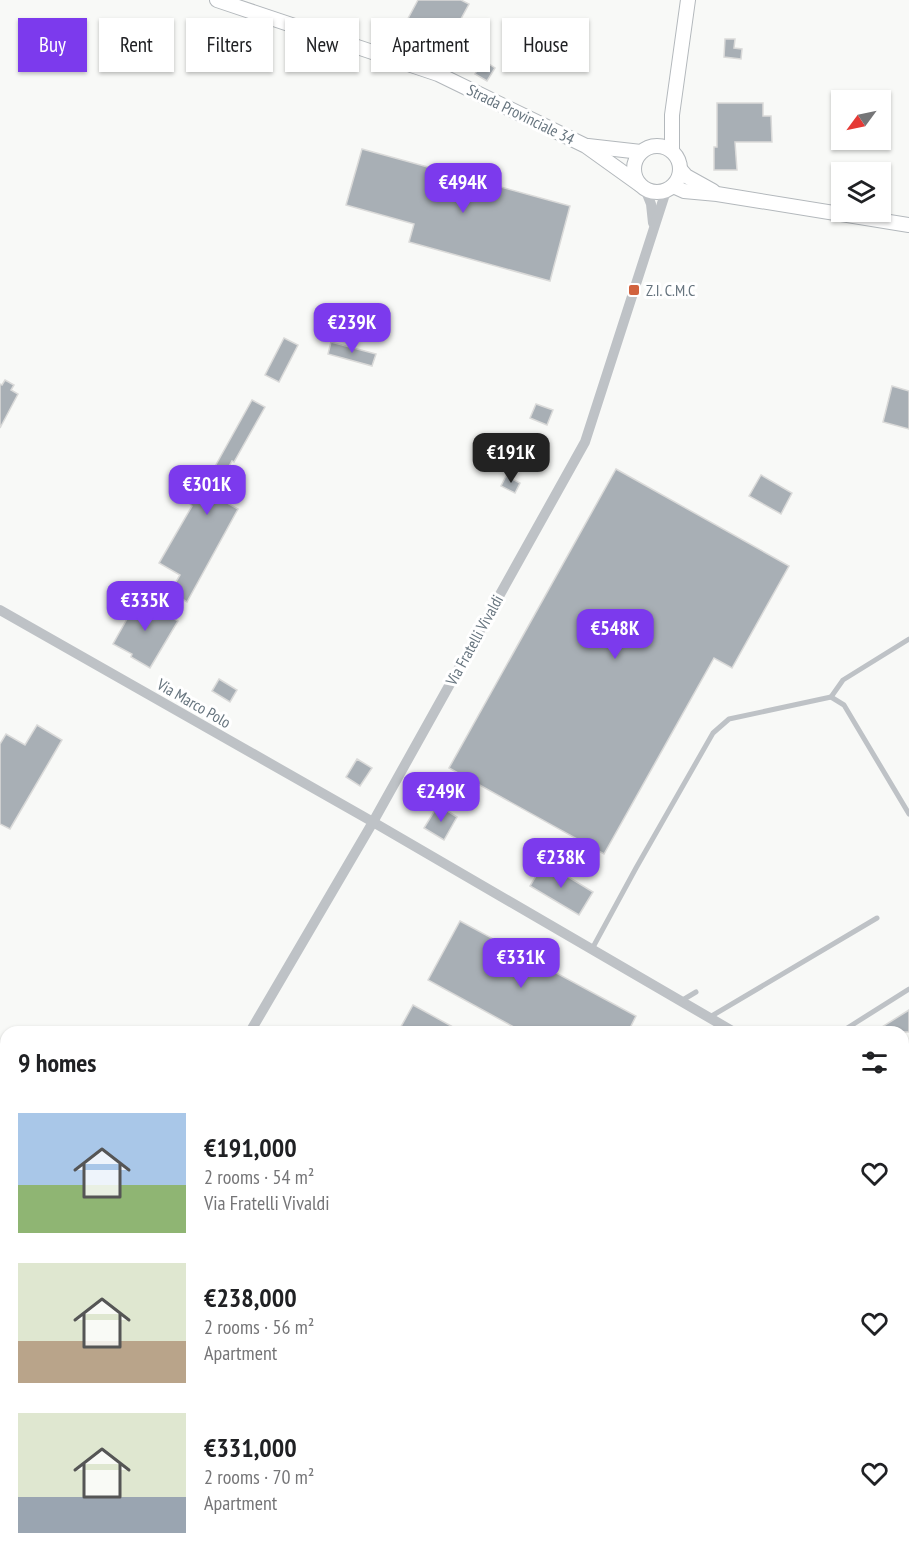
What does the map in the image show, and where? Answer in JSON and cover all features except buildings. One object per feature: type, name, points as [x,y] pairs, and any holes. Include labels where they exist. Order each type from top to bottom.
[{"type":"main road","name":"Strada Provinciale 34","points":[[218,0],[232,2],[438,74],[586,146],[642,187]]},
{"type":"main road","points":[[672,151],[672,115],[688,0]]},
{"type":"main road","points":[[644,149],[660,146],[672,151],[680,162],[680,176],[670,188],[652,192],[642,187],[636,178],[634,164],[644,149],[660,141],[672,115]]},
{"type":"main road","name":"Strada Provinciale 34","points":[[586,146],[644,149]]},
{"type":"main road","points":[[680,170],[717,194]]},
{"type":"main road","points":[[670,188],[684,192],[717,194],[909,225]]},
{"type":"street","name":"Via Fratelli Vivaldi","points":[[642,187],[651,204],[654,229]]},
{"type":"street","name":"Via Fratelli Vivaldi","points":[[254,1026],[373,822],[585,442],[654,229],[670,188]]},
{"type":"street","name":"Via Marco Polo","points":[[0,610],[373,822],[724,1026]]},
{"type":"lane","points":[[592,949],[713,732],[729,719],[831,697],[843,680],[909,639]]},
{"type":"lane","points":[[831,697],[844,705],[909,814]]},
{"type":"lane","points":[[709,1017],[877,918]]},
{"type":"lane","points":[[850,1026],[909,989]]},
{"type":"lane","points":[[681,1001],[696,992]]},
{"type":"place","name":"Z.I. C.M.C","points":[[634,290]]}]
